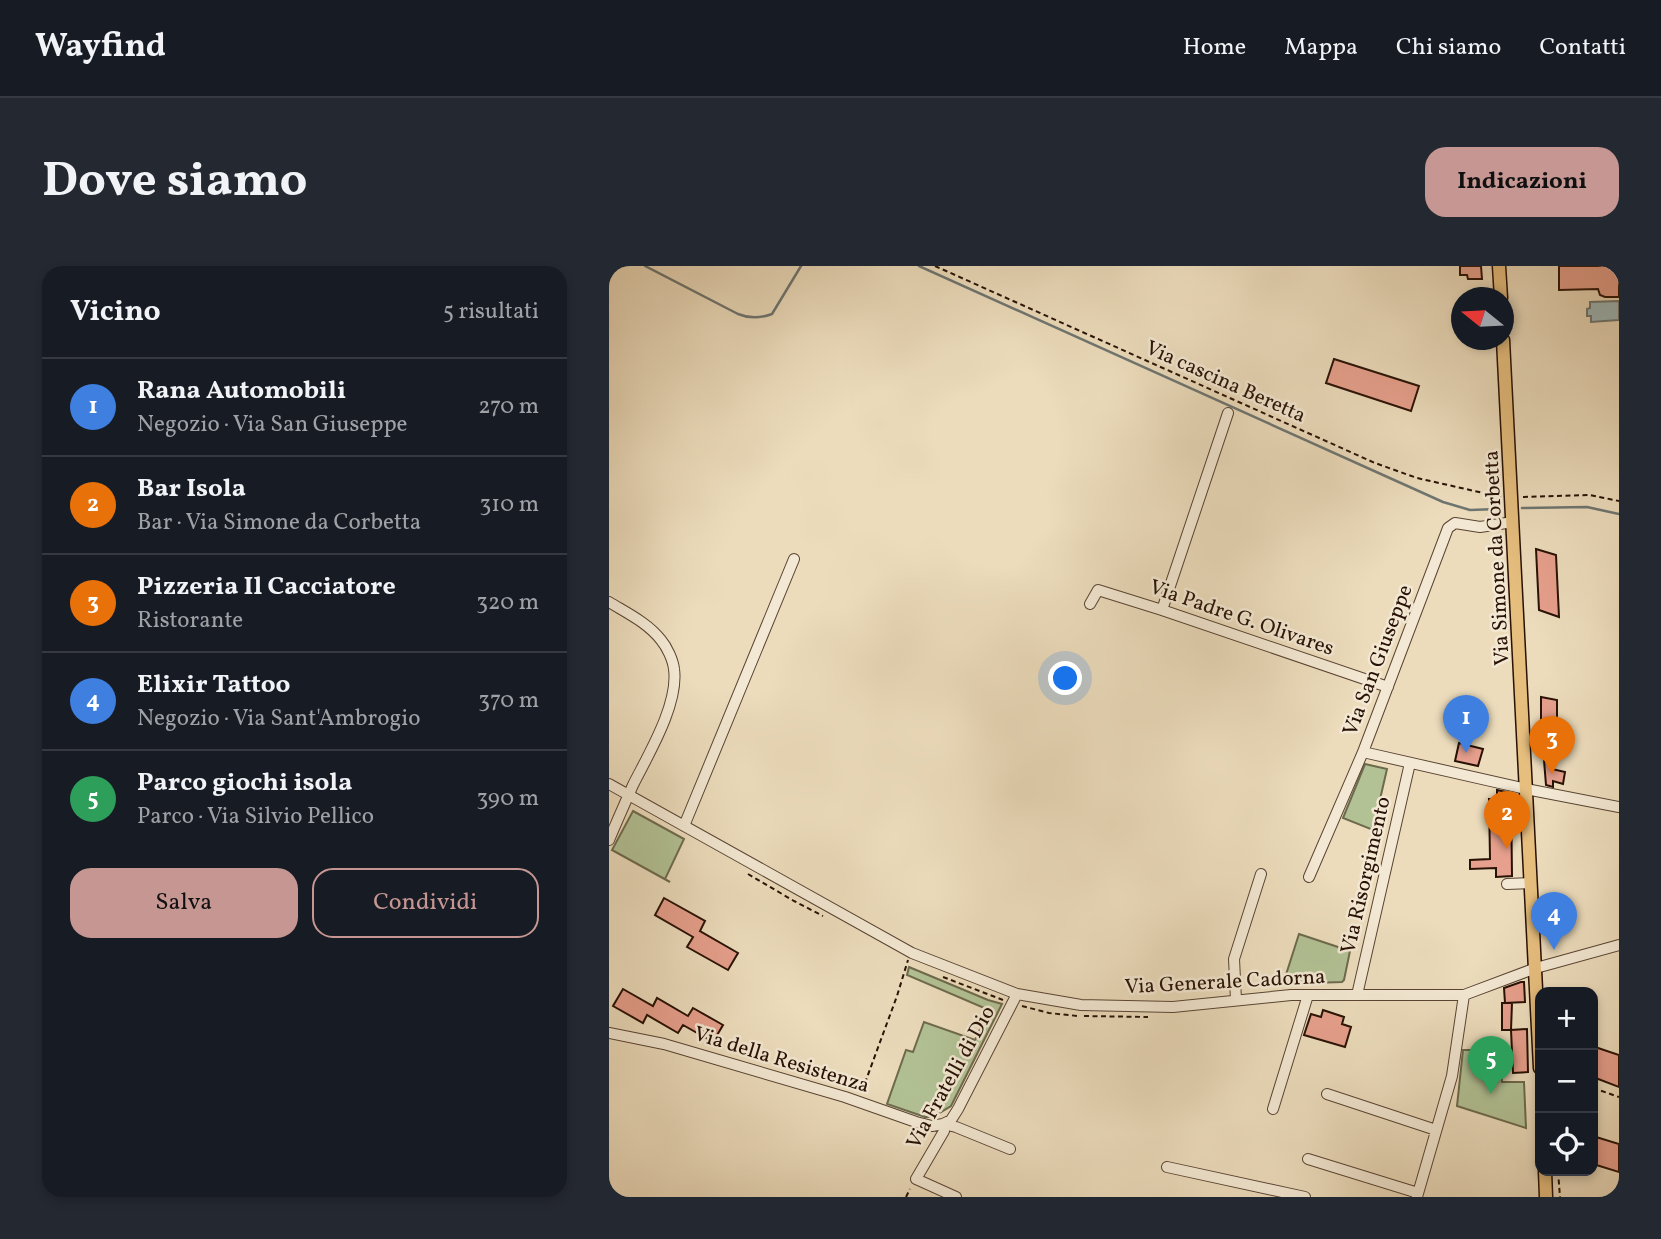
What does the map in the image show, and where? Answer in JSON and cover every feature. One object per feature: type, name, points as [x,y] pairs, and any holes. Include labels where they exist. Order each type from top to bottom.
[{"type":"main road","points":[[1499,266],[1500,287]]},
{"type":"main road","name":"Via Simone da Corbetta","points":[[1504,350],[1539,1050]]},
{"type":"main road","points":[[1545,1176],[1545,1197]]},
{"type":"street","points":[[1162,610],[1228,413]]},
{"type":"street","name":"Via San Giuseppe","points":[[1513,522],[1480,527],[1455,523],[1448,528],[1363,752],[1619,807]]},
{"type":"street","points":[[684,826],[795,559]]},
{"type":"street","name":"Via Padre G. Olivares","points":[[1090,604],[1098,590],[1388,687]]},
{"type":"street","points":[[609,602],[647,626],[662,641],[670,654],[674,669],[672,695],[663,723],[609,839]]},
{"type":"street","points":[[1309,877],[1363,752]]},
{"type":"street","name":"Via Risorgimento","points":[[1357,995],[1410,763]]},
{"type":"street","name":"Via Generale Cadorna","points":[[609,784],[912,953],[1015,999],[1081,1005],[1173,1007],[1308,995],[1464,995],[1535,968],[1619,945]]},
{"type":"street","points":[[1236,1000],[1234,959],[1261,874]]},
{"type":"street","points":[[1507,884],[1531,883]]},
{"type":"street","points":[[1273,1109],[1308,995]]},
{"type":"street","points":[[1308,1159],[1417,1195],[1452,1076],[1464,995]]},
{"type":"street","name":"Via Fratelli di Dio","points":[[956,1197],[916,1179],[944,1131],[943,1124],[951,1120],[958,1109],[1015,999]]},
{"type":"street","name":"Via della Resistenza","points":[[609,1033],[664,1044],[859,1101],[916,1122],[956,1127],[1010,1149]]},
{"type":"street","points":[[1327,1094],[1436,1130]]},
{"type":"street","points":[[1167,1167],[1305,1197]]},
{"type":"path","name":"Via cascina Beretta","points":[[935,266],[1375,463],[1417,478],[1512,501]]},
{"type":"path","points":[[1512,501],[1519,502],[1521,497],[1579,495],[1601,496],[1619,501]]},
{"type":"path","points":[[746,873],[828,919]]},
{"type":"path","points":[[859,1101],[908,959]]},
{"type":"path","points":[[941,976],[965,987],[1015,999],[1049,1013],[1151,1017]]},
{"type":"path","points":[[1598,1090],[1619,1097]]},
{"type":"path","points":[[1558,1176],[1560,1197]]},
{"type":"green space","points":[[1365,764],[1387,769],[1373,830],[1343,818]]},
{"type":"green space","points":[[633,811],[684,839],[665,879],[670,882],[612,850]]},
{"type":"green space","points":[[1299,934],[1350,951],[1342,982],[1283,984]]},
{"type":"green space","points":[[909,967],[1002,1004],[951,1106],[930,1117],[887,1104],[906,1050],[913,1052],[924,1022],[975,1040],[989,1010],[907,975]]},
{"type":"green space","points":[[1463,1050],[1501,1050],[1502,1082],[1524,1082],[1526,1128],[1457,1106]]},
{"type":"water","points":[[1619,301],[1619,320],[1591,322],[1591,316],[1587,316],[1590,302]]},
{"type":"building","points":[[1460,266],[1481,266],[1482,279],[1468,279],[1467,275],[1460,275]]},
{"type":"building","points":[[1559,266],[1619,266],[1619,297],[1605,297],[1600,295],[1598,289],[1559,290]]},
{"type":"building","points":[[1334,359],[1419,386],[1411,411],[1326,383]]},
{"type":"building","points":[[1536,549],[1556,555],[1559,617],[1539,610]]},
{"type":"building","points":[[1541,697],[1557,700],[1557,723],[1541,721]]},
{"type":"building","points":[[1459,743],[1483,749],[1478,766],[1455,761]]},
{"type":"building","points":[[1544,760],[1552,761],[1552,769],[1565,772],[1563,784],[1553,781],[1553,787],[1546,785]]},
{"type":"building","points":[[1497,790],[1511,793],[1512,876],[1496,877],[1496,868],[1470,869],[1470,860],[1490,859],[1489,799],[1497,799]]},
{"type":"building","points":[[664,898],[705,921],[700,931],[738,953],[728,970],[687,947],[693,937],[655,915]]},
{"type":"building","points":[[1524,982],[1525,1002],[1505,1003],[1504,988]]},
{"type":"building","points":[[623,989],[653,1006],[657,998],[688,1016],[693,1008],[723,1025],[713,1042],[683,1025],[678,1033],[647,1015],[643,1023],[613,1006]]},
{"type":"building","points":[[1502,1003],[1512,1003],[1511,1030],[1502,1030]]},
{"type":"building","points":[[1323,1010],[1344,1017],[1342,1024],[1351,1027],[1345,1047],[1304,1035],[1311,1014],[1321,1017]]},
{"type":"building","points":[[1527,1029],[1528,1072],[1513,1073],[1511,1030]]},
{"type":"building","points":[[1598,1048],[1619,1055],[1619,1087],[1598,1079]]},
{"type":"building","points":[[1598,1138],[1619,1144],[1619,1172],[1598,1166]]},
{"type":"waterway","points":[[645,266],[747,317],[772,314],[801,266]]},
{"type":"waterway","points":[[919,266],[1443,502],[1470,510],[1498,509]]},
{"type":"waterway","points":[[1522,508],[1587,507],[1619,514]]},
{"type":"place","name":"Rana Automobili","points":[[1466,753]]},
{"type":"place","name":"Pizzeria Il Cacciatore","points":[[1552,774]]},
{"type":"place","name":"Bar Isola","points":[[1507,849]]},
{"type":"place","name":"Elixir Tattoo","points":[[1554,950]]},
{"type":"place","name":"Parco giochi isola","points":[[1491,1094]]}]
